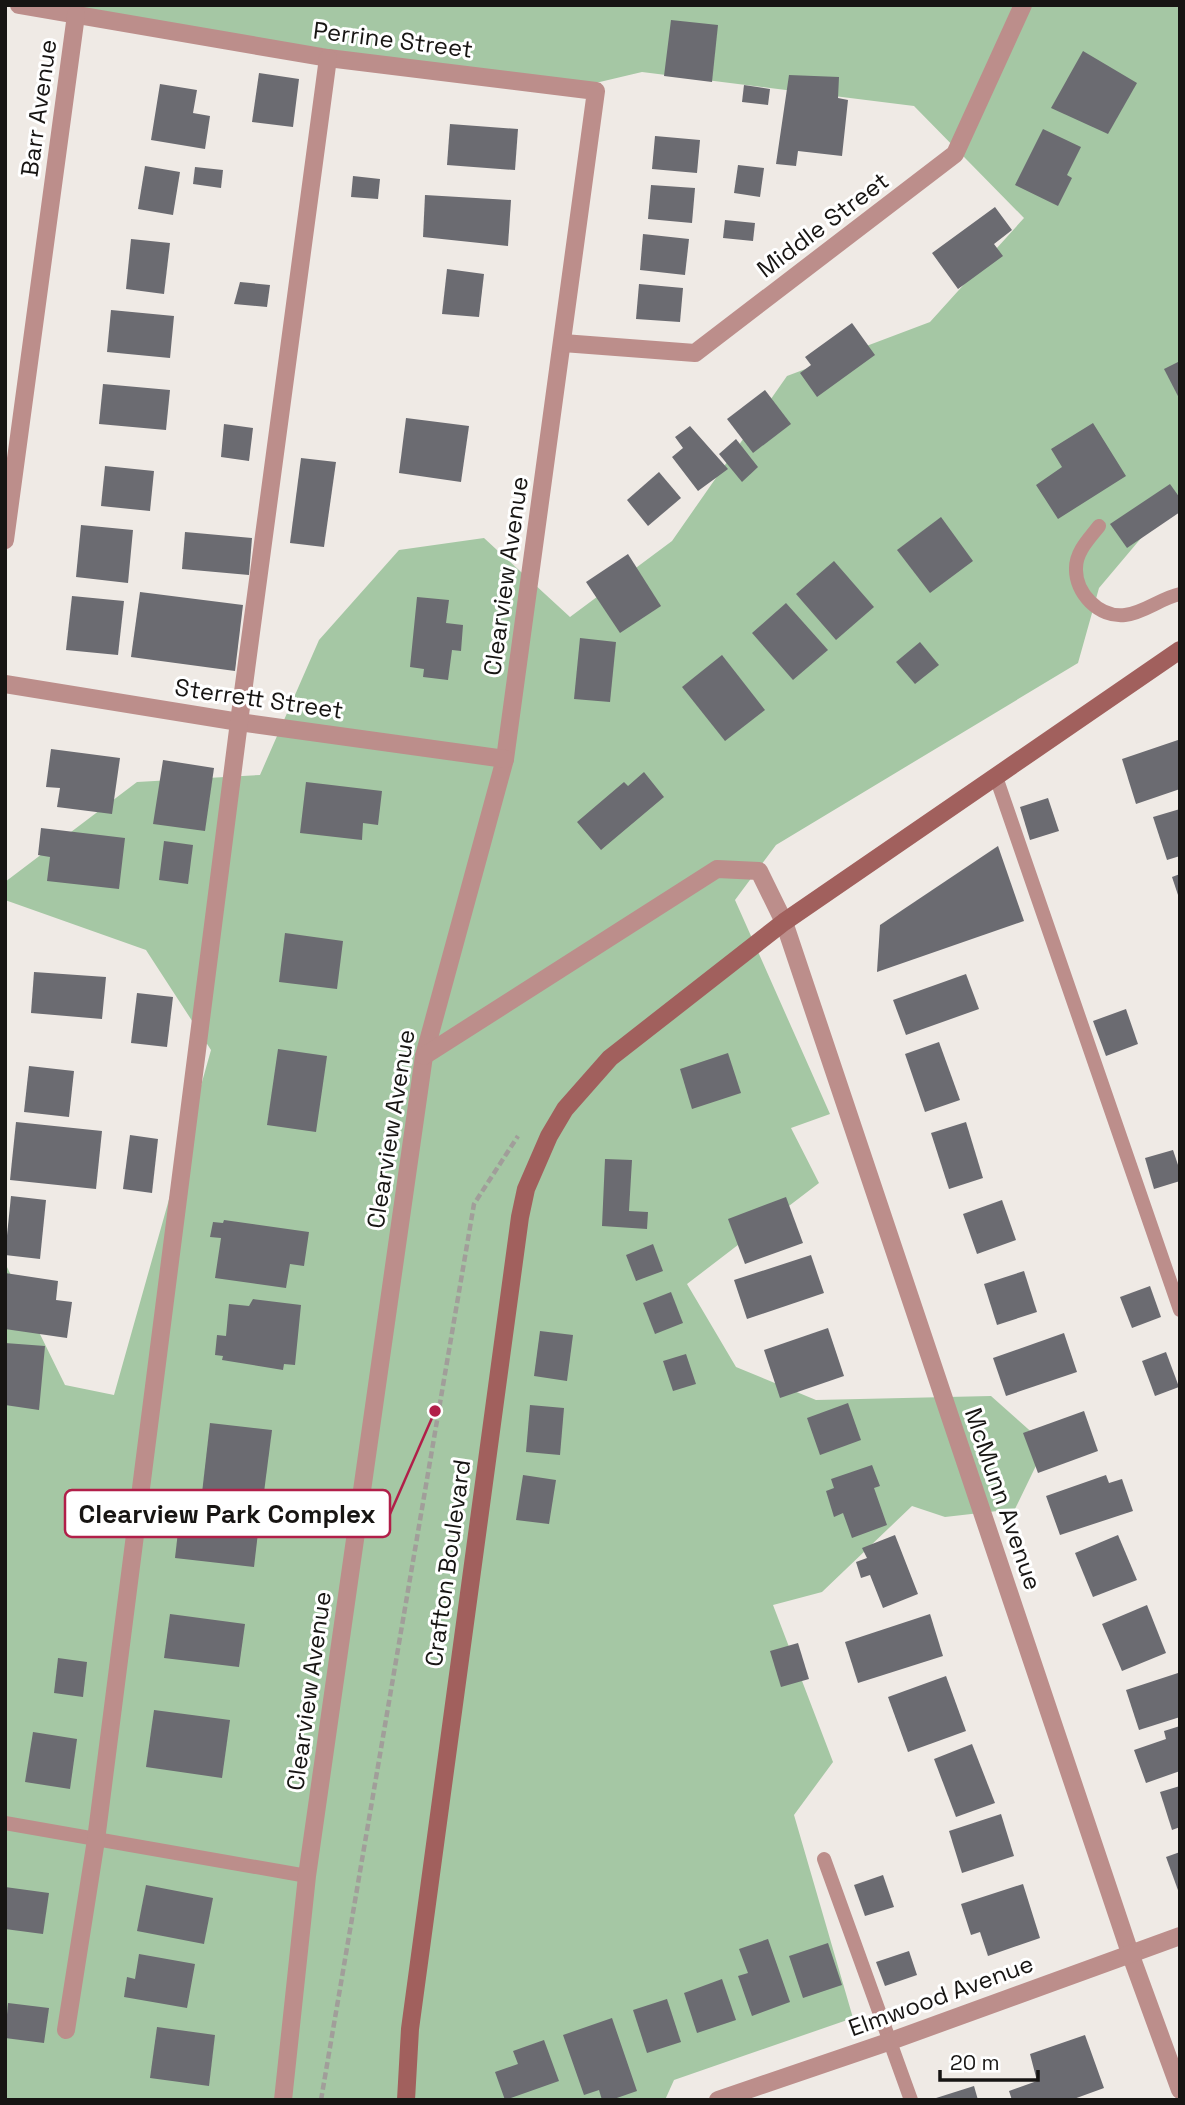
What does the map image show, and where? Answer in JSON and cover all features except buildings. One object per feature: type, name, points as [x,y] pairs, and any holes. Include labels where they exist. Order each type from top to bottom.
[{"type":"main road","name":"Crafton Boulevard","points":[[406,2100],[412,2016],[520,1217],[526,1189],[549,1136],[565,1109],[610,1058],[784,922],[1180,650]]},
{"type":"street","name":"Perrine Street","points":[[19,5],[328,58],[596,91]]},
{"type":"street","name":"Middle Street","points":[[563,343],[695,353],[956,155],[1023,5]]},
{"type":"street","name":"Barr Avenue","points":[[5,540],[76,15]]},
{"type":"street","points":[[66,2030],[96,1840],[239,722],[328,58]]},
{"type":"street","name":"Clearview Avenue","points":[[283,2100],[307,1876],[424,1056],[505,759],[596,91]]},
{"type":"street","name":"Sterrett Street","points":[[5,684],[239,722],[505,759]]},
{"type":"street","points":[[424,1056],[717,869],[759,871],[784,922]]},
{"type":"street","name":"McMunn Avenue","points":[[784,922],[1130,1954],[1180,2090]]},
{"type":"street","name":"Elmwood Avenue","points":[[718,2100],[891,2041],[1180,1936]]},
{"type":"lane","points":[[1099,526],[1083,545],[1076,568],[1082,592],[1095,607],[1114,616],[1128,615],[1180,594]]},
{"type":"lane","points":[[996,777],[1180,1310]]},
{"type":"lane","points":[[5,1823],[307,1876]]},
{"type":"lane","points":[[824,1858],[911,2100]]},
{"type":"path","points":[[321,2100],[474,1204],[523,1130]]},
{"type":"green space","points":[[5,5],[1180,5],[1180,492],[1099,588],[1078,663],[776,845],[735,900],[830,1114],[791,1128],[819,1183],[687,1284],[736,1367],[816,1400],[991,1396],[1046,1445],[1015,1509],[945,1517],[912,1506],[822,1592],[773,1605],[833,1762],[794,1815],[853,2018],[674,2080],[665,2100],[5,2100],[5,1263],[65,1385],[114,1395],[211,1050],[146,950],[5,900],[5,882],[137,782],[260,775],[319,640],[399,550],[484,538],[570,617],[672,541],[787,376],[930,322],[1024,218],[914,106],[642,72],[587,85]]},
{"type":"place","name":"Clearview Park Complex","points":[[435,1411]]}]
